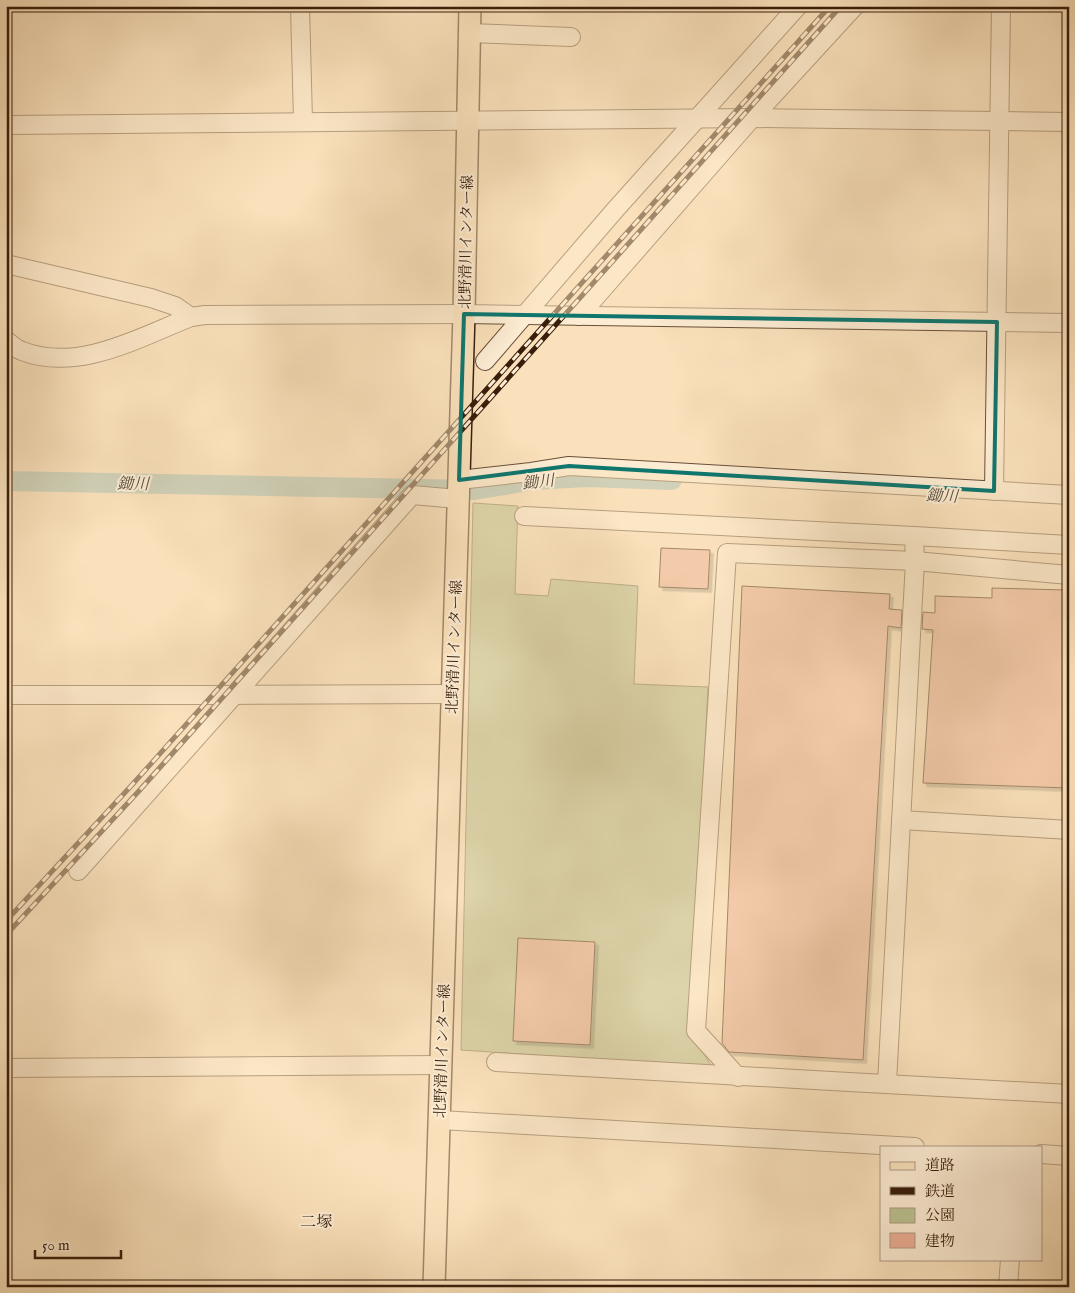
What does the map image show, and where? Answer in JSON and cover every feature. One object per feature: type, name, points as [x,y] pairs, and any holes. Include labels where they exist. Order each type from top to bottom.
[{"type":"main road","name":"北野滑川インター線","points":[[434,1287],[464,314],[470,6]]},
{"type":"street","points":[[300,6],[303,121]]},
{"type":"street","points":[[485,361],[524,314],[798,6]]},
{"type":"street","points":[[579,316],[752,118],[855,6]]},
{"type":"street","points":[[994,491],[1001,6]]},
{"type":"street","points":[[469,33],[571,37]]},
{"type":"street","points":[[6,125],[752,118],[1069,122]]},
{"type":"street","points":[[6,264],[151,298],[175,306],[192,317]]},
{"type":"street","points":[[6,340],[20,351],[45,358],[82,356],[106,351],[192,317],[205,315],[524,314],[1069,323]]},
{"type":"street","points":[[78,871],[412,495],[458,489],[531,472],[569,466],[1069,495]]},
{"type":"street","points":[[524,516],[1069,545]]},
{"type":"street","points":[[887,1083],[915,561],[914,536]]},
{"type":"street","points":[[738,1077],[696,1031],[727,553],[915,561],[1069,575]]},
{"type":"street","points":[[6,695],[452,694]]},
{"type":"street","points":[[902,820],[1069,830]]},
{"type":"street","points":[[496,1062],[1069,1094]]},
{"type":"street","points":[[6,1068],[441,1065]]},
{"type":"street","points":[[440,1120],[897,1146]]},
{"type":"street","points":[[1042,1154],[1069,1156]]},
{"type":"street","points":[[1008,1287],[1010,1260]]},
{"type":"highlighted area","points":[[464,314],[997,322],[994,491],[569,466],[459,480]]},
{"type":"green space","points":[[473,503],[518,506],[515,594],[548,596],[551,579],[638,586],[634,684],[708,687],[692,1035],[712,1067],[461,1050]]},
{"type":"building","points":[[661,548],[710,550],[708,589],[659,587]]},
{"type":"building","points":[[742,586],[890,594],[889,609],[902,610],[901,628],[888,626],[863,1060],[729,1052],[722,1043]]},
{"type":"building","points":[[992,588],[1065,590],[1064,603],[1069,603],[1069,788],[923,783],[933,630],[922,629],[923,612],[935,613],[935,596],[992,598]]},
{"type":"building","points":[[518,938],[595,942],[590,1045],[513,1041]]},
{"type":"waterway","name":"鋤川","points":[[6,481],[474,490],[534,480],[587,477],[672,480]]},
{"type":"railway","points":[[6,921],[131,786],[830,6]]},
{"type":"railway","points":[[6,935],[139,791],[841,6]]},
{"type":"district","name":"二塚","points":[[316,1221]]}]
